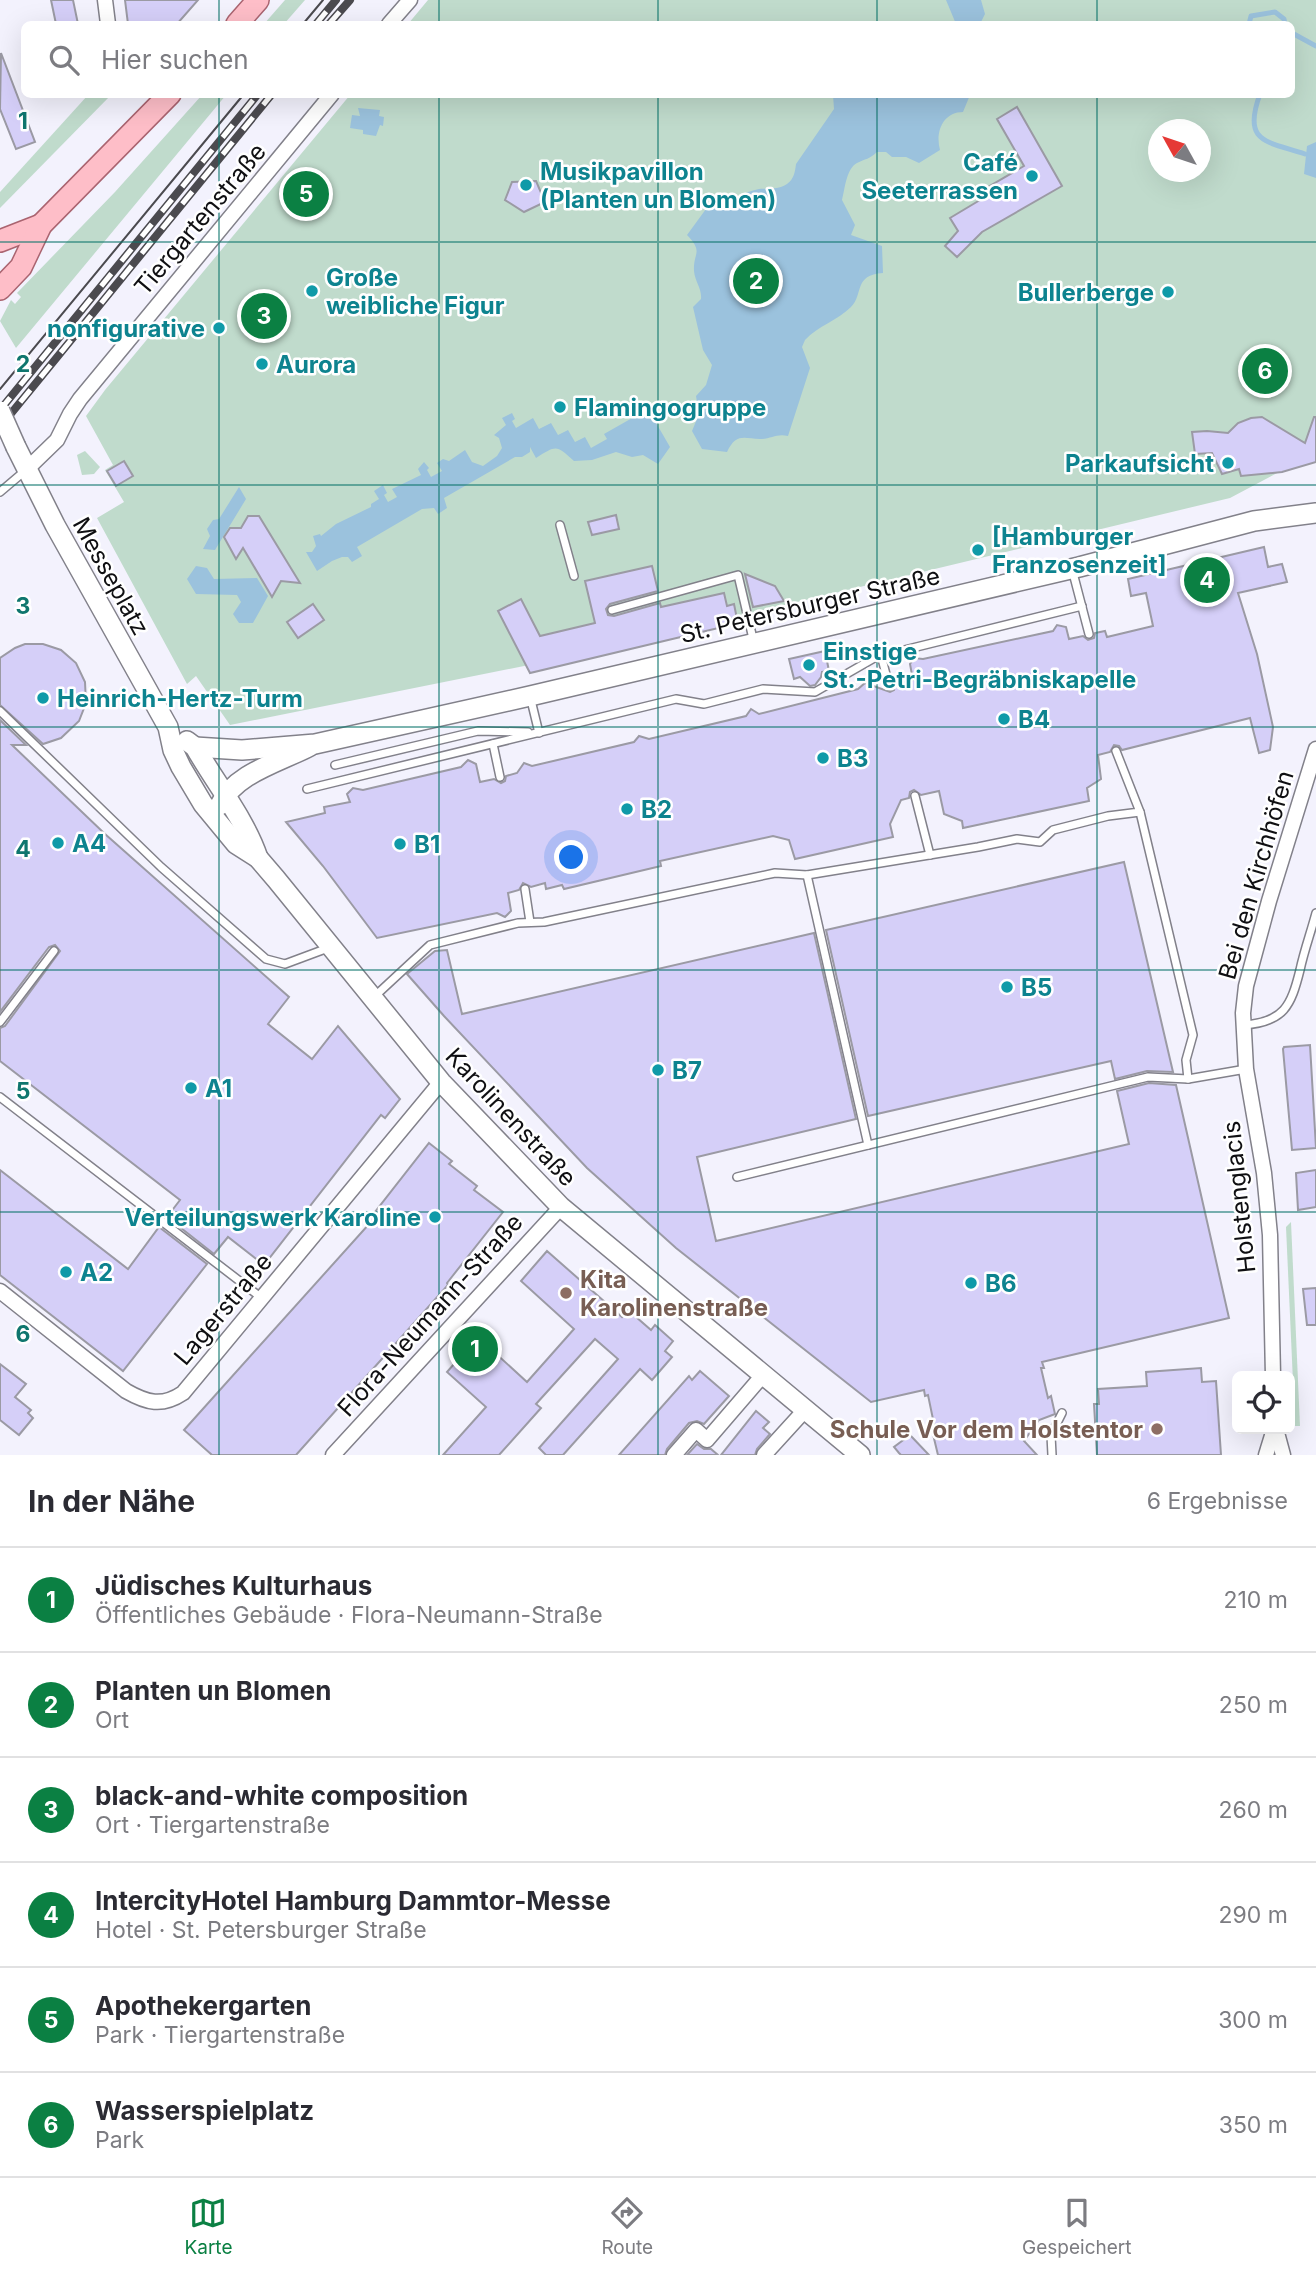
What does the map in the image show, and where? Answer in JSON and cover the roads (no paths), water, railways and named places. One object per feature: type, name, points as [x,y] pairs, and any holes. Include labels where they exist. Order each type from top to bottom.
[{"type":"main road","points":[[239,21],[258,0]]},
{"type":"main road","points":[[0,289],[21,267],[41,225],[159,98]]},
{"type":"main road","points":[[0,241],[41,225]]},
{"type":"main road","name":"Messeplatz","points":[[0,411],[26,470],[80,572],[168,727],[173,750],[193,789]]},
{"type":"main road","name":"St. Petersburger Straße","points":[[195,747],[242,750],[315,744],[1071,569],[1254,521],[1316,513]]},
{"type":"main road","name":"Messeplatz","points":[[168,727],[195,747],[213,777]]},
{"type":"main road","name":"St. Petersburger Straße","points":[[224,795],[240,781],[315,744]]},
{"type":"main road","name":"Karolinenstraße","points":[[213,777],[250,833],[258,858]]},
{"type":"main road","name":"Karolinenstraße","points":[[193,789],[236,844],[258,858],[440,1082],[561,1207],[860,1455]]},
{"type":"main road","points":[[215,819],[224,795]]},
{"type":"street","points":[[105,0],[108,21]]},
{"type":"street","points":[[392,21],[410,0]]},
{"type":"street","name":"Tiergartenstraße","points":[[26,470],[57,440],[74,407],[329,98]]},
{"type":"street","name":"Bei den Kirchhöfen","points":[[1243,1019],[1247,986],[1263,922],[1310,786],[1316,749]]},
{"type":"street","name":"Holstenglacis","points":[[1243,1019],[1246,1069],[1264,1173],[1270,1235],[1273,1371]]},
{"type":"street","name":"Lagerstraße","points":[[0,1291],[126,1391],[141,1400],[159,1404],[172,1401],[183,1393],[262,1299],[440,1082]]},
{"type":"street","name":"Flora-Neumann-Straße","points":[[333,1455],[561,1207]]},
{"type":"street","points":[[674,1455],[696,1430],[707,1440],[763,1375]]},
{"type":"street","points":[[764,1455],[805,1410]]},
{"type":"street","points":[[1266,1455],[1273,1434]]},
{"type":"street","points":[[1277,1434],[1283,1455]]},
{"type":"lane","points":[[0,492],[26,470]]},
{"type":"lane","points":[[561,525],[575,576]]},
{"type":"lane","points":[[1071,569],[1089,635]]},
{"type":"lane","points":[[612,610],[738,575],[754,643]]},
{"type":"lane","points":[[307,789],[677,699],[704,704],[763,689],[816,692],[881,655],[1082,606]]},
{"type":"lane","points":[[881,655],[889,687]]},
{"type":"lane","points":[[530,696],[539,733]]},
{"type":"lane","points":[[0,710],[161,867],[266,959],[285,964],[332,946]]},
{"type":"lane","points":[[335,765],[478,731],[539,733]]},
{"type":"lane","points":[[493,744],[500,777]]},
{"type":"lane","points":[[1116,751],[1140,812],[1192,1034],[1186,1060],[1188,1079]]},
{"type":"lane","points":[[915,796],[930,855]]},
{"type":"lane","points":[[373,997],[430,945],[518,923],[544,922],[775,873],[807,875],[1017,839],[1040,842],[1053,830],[1108,816],[1140,812]]},
{"type":"lane","points":[[807,875],[868,1145]]},
{"type":"lane","points":[[525,889],[530,922]]},
{"type":"lane","points":[[1243,1019],[1260,1024],[1281,1013],[1292,1000],[1316,913]]},
{"type":"lane","points":[[0,1022],[54,951]]},
{"type":"lane","points":[[737,1177],[1148,1077],[1188,1079],[1246,1069]]},
{"type":"lane","points":[[0,1097],[262,1299]]},
{"type":"lane","points":[[1052,1455],[1052,1435],[1062,1413]]},
{"type":"water","points":[[946,0],[981,0],[985,14],[982,21],[955,21]]},
{"type":"water","points":[[833,98],[969,98],[963,112],[950,115],[942,124],[940,150],[919,163],[906,157],[892,157],[886,152],[877,152],[850,170],[842,200],[855,225],[851,235],[882,246],[883,273],[867,277],[851,307],[805,340],[802,347],[810,368],[788,436],[740,438],[727,452],[702,449],[692,431],[699,414],[696,396],[706,385],[712,365],[703,350],[693,307],[701,299],[701,295],[694,271],[696,249],[687,235],[706,209],[745,193],[787,184],[794,175],[796,164],[834,109]]},
{"type":"water","points":[[358,108],[380,110],[379,116],[384,117],[383,126],[380,125],[376,136],[350,128],[352,115],[360,116]]},
{"type":"water","points":[[1316,142],[1316,178],[1304,174],[1307,146]]},
{"type":"water","points":[[648,409],[670,447],[658,464],[643,455],[632,457],[616,452],[592,460],[574,461],[556,449],[536,458],[530,447],[530,452],[522,457],[515,457],[444,498],[447,508],[438,514],[434,508],[422,509],[357,547],[362,556],[352,562],[348,557],[342,557],[317,571],[306,552],[312,552],[316,546],[313,536],[321,536],[336,524],[371,507],[371,504],[379,499],[374,491],[383,485],[388,502],[397,497],[392,489],[421,475],[418,469],[424,462],[431,477],[442,471],[437,463],[443,459],[449,461],[465,450],[472,462],[483,466],[497,456],[502,448],[499,438],[494,435],[506,425],[502,418],[512,413],[516,428],[533,418],[539,429],[551,423],[558,435],[568,430],[575,442],[585,437],[591,448],[607,439],[604,434]]},
{"type":"water","points":[[239,487],[246,499],[215,550],[203,549],[210,536],[207,529],[213,520],[219,519]]},
{"type":"water","points":[[196,566],[207,568],[214,579],[257,578],[268,596],[253,623],[239,623],[233,614],[241,602],[237,595],[196,594],[187,579]]},
{"type":"waterway","points":[[1250,21],[1251,16],[1275,12],[1284,21]]},
{"type":"waterway","points":[[1295,35],[1316,46]]},
{"type":"waterway","points":[[1259,98],[1254,122],[1261,138],[1305,154]]},
{"type":"tram line","points":[[306,21],[323,0]]},
{"type":"tram line","points":[[0,389],[241,98]]},
{"type":"railway","points":[[318,21],[336,0]]},
{"type":"railway","points":[[332,21],[350,0]]},
{"type":"railway","points":[[0,410],[255,98]]},
{"type":"railway","points":[[0,427],[269,98]]},
{"type":"place","name":"Café Seeterrassen","points":[[1032,176]]},
{"type":"place","name":"Musikpavillon (Planten un Blomen)","points":[[526,185]]},
{"type":"place","name":"Apothekergarten","points":[[306,194]]},
{"type":"place","name":"Planten un Blomen","points":[[756,281]]},
{"type":"place","name":"Große weibliche Figur","points":[[312,291]]},
{"type":"place","name":"Bullerberge","points":[[1168,292]]},
{"type":"place","name":"black-and-white composition","points":[[264,316]]},
{"type":"place","name":"nonfigurative","points":[[219,328]]},
{"type":"place","name":"Aurora","points":[[262,364]]},
{"type":"place","name":"Wasserspielplatz","points":[[1265,371]]},
{"type":"place","name":"Flamingogruppe","points":[[560,407]]},
{"type":"place","name":"Parkaufsicht","points":[[1228,463]]},
{"type":"place","name":"[Hamburger Franzosenzeit]","points":[[978,550]]},
{"type":"place","name":"IntercityHotel Hamburg Dammtor-Messe","points":[[1207,580]]},
{"type":"place","name":"Einstige St.-Petri-Begräbniskapelle","points":[[809,665]]},
{"type":"place","name":"Heinrich-Hertz-Turm","points":[[43,698]]},
{"type":"place","name":"B4","points":[[1004,719]]},
{"type":"place","name":"B3","points":[[823,758]]},
{"type":"place","name":"B2","points":[[627,809]]},
{"type":"place","name":"A4","points":[[58,843]]},
{"type":"place","name":"B1","points":[[400,844]]},
{"type":"place","name":"B5","points":[[1007,987]]},
{"type":"place","name":"B7","points":[[658,1070]]},
{"type":"place","name":"A1","points":[[191,1088]]},
{"type":"place","name":"Verteilungswerk Karoline","points":[[435,1217]]},
{"type":"place","name":"A2","points":[[66,1272]]},
{"type":"place","name":"B6","points":[[971,1283]]},
{"type":"place","name":"Kita Karolinenstraße","points":[[566,1293]]},
{"type":"place","name":"Jüdisches Kulturhaus","points":[[475,1349]]},
{"type":"place","name":"Schule Vor dem Holstentor","points":[[1157,1429]]}]
